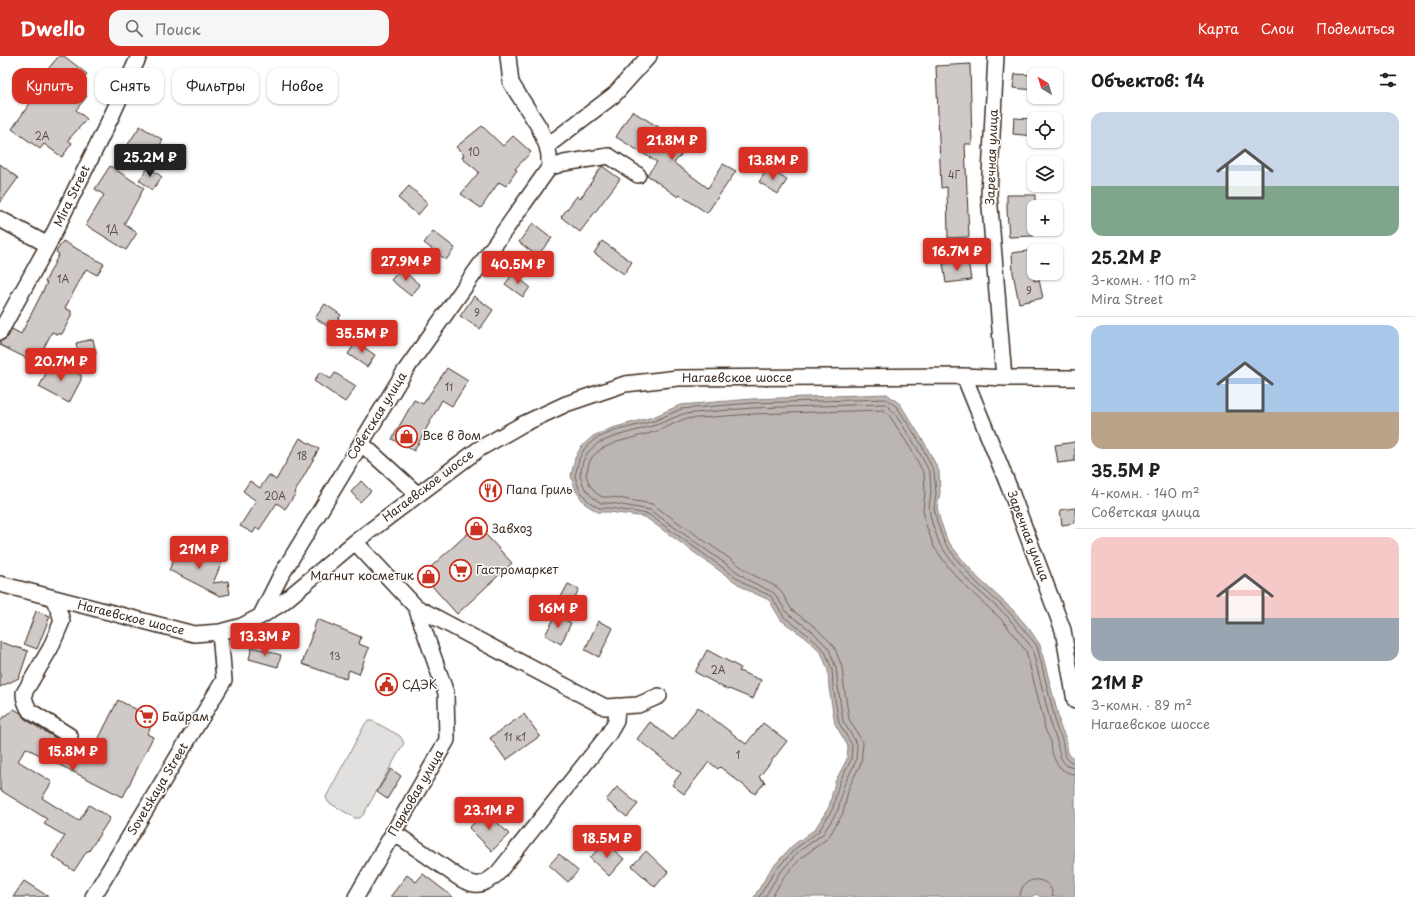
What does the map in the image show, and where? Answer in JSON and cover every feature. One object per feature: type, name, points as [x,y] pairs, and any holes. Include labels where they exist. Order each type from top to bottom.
[{"type":"street","name":"Mira Street","points":[[0,332],[48,245],[112,115],[139,56]]},
{"type":"street","points":[[508,56],[511,83],[539,127],[547,146],[549,168],[564,163],[609,156],[638,175]]},
{"type":"street","points":[[547,146],[614,95],[650,56]]},
{"type":"street","name":"Заречная улица","points":[[996,56],[989,195],[1004,378]]},
{"type":"street","name":"Советская улица","points":[[261,616],[280,577],[405,371],[549,168]]},
{"type":"street","points":[[0,219],[48,245]]},
{"type":"street","name":"Заречная улица","points":[[964,376],[1011,492],[1063,630],[1075,701]]},
{"type":"street","name":"Нагаевское шоссе","points":[[0,584],[194,634],[220,632],[242,626],[282,603],[355,542],[479,449],[521,425],[566,404],[625,384],[678,378],[964,376],[1004,378],[1075,378]]},
{"type":"street","points":[[361,443],[417,494]]},
{"type":"street","name":"Парковая улица","points":[[355,542],[416,607],[446,693],[447,740],[356,897]]},
{"type":"street","points":[[52,598],[59,611],[62,621],[50,649],[24,693],[24,698],[30,711],[70,736]]},
{"type":"street","points":[[416,607],[604,708],[638,705],[659,696]]},
{"type":"street","name":"Sovetskaya Street","points":[[93,897],[224,680],[220,632]]},
{"type":"street","points":[[393,832],[461,879],[472,885],[484,884],[497,874],[608,735],[616,721],[617,706]]},
{"type":"shaded area","points":[[369,721],[373,721],[400,736],[404,743],[363,815],[360,818],[355,818],[328,802],[326,797],[365,724]]},
{"type":"water","points":[[887,394],[900,404],[924,442],[939,471],[940,493],[937,507],[947,540],[978,578],[1013,610],[1030,630],[1040,645],[1068,752],[1075,760],[1075,897],[1040,897],[1037,894],[1031,897],[754,897],[771,869],[792,846],[815,829],[829,807],[835,782],[847,759],[848,746],[835,724],[829,688],[828,670],[821,652],[806,638],[781,620],[769,600],[745,589],[645,517],[610,512],[598,512],[585,504],[576,491],[571,476],[575,458],[581,447],[593,436],[612,428],[653,417],[680,405],[752,399]]},
{"type":"building","points":[[59,56],[64,56],[79,68],[49,68]]},
{"type":"building","points":[[970,64],[972,144],[965,144],[969,237],[948,238],[947,187],[941,188],[936,66]]},
{"type":"building","points":[[1015,74],[1027,75],[1027,89],[1013,88]]},
{"type":"building","points":[[29,104],[81,104],[76,110],[87,119],[68,140],[72,143],[62,157],[44,144],[40,149],[12,129]]},
{"type":"building","points":[[632,111],[670,134],[677,126],[694,139],[674,163],[708,188],[723,164],[736,171],[707,213],[680,195],[678,197],[647,175],[657,162],[616,137]]},
{"type":"building","points":[[1014,118],[1027,119],[1027,135],[1013,134]]},
{"type":"building","points":[[140,126],[163,140],[151,160],[127,146]]},
{"type":"building","points":[[482,126],[503,146],[513,136],[531,152],[515,169],[517,170],[506,186],[499,182],[481,208],[461,194],[479,172],[462,158],[464,155],[456,147]]},
{"type":"building","points":[[0,164],[18,178],[0,203]]},
{"type":"building","points":[[110,166],[144,188],[124,224],[137,233],[126,250],[86,225],[104,195],[95,189]]},
{"type":"building","points":[[602,166],[620,179],[580,232],[561,217],[577,196],[580,199]]},
{"type":"building","points":[[149,167],[162,177],[152,190],[139,180]]},
{"type":"building","points":[[768,168],[787,180],[778,194],[759,182]]},
{"type":"building","points":[[409,186],[428,203],[418,215],[398,198]]},
{"type":"building","points":[[1007,195],[1035,195],[1035,200],[1027,200],[1027,236],[1034,236],[1009,237]]},
{"type":"building","points":[[533,223],[552,238],[537,256],[519,242]]},
{"type":"building","points":[[433,231],[455,248],[446,260],[424,243]]},
{"type":"building","points":[[63,241],[104,264],[97,275],[86,269],[65,308],[71,311],[71,316],[62,334],[52,332],[36,363],[0,345],[0,342],[8,337],[12,329],[21,334],[47,283],[45,282],[59,254],[56,252]]},
{"type":"building","points":[[602,241],[632,262],[624,274],[594,253]]},
{"type":"building","points":[[1027,251],[1027,280],[1039,280],[1043,298],[1019,303],[1013,273],[1012,253]]},
{"type":"building","points":[[968,260],[971,280],[946,283],[943,264]]},
{"type":"building","points":[[401,269],[420,285],[411,296],[391,280]]},
{"type":"building","points":[[513,274],[530,287],[523,297],[505,284]]},
{"type":"building","points":[[474,296],[493,310],[480,329],[460,316]]},
{"type":"building","points":[[325,304],[341,315],[332,329],[315,318]]},
{"type":"building","points":[[93,339],[96,353],[79,357],[76,343]]},
{"type":"building","points":[[356,342],[375,355],[367,367],[348,354]]},
{"type":"building","points":[[53,360],[81,375],[81,380],[69,403],[39,387]]},
{"type":"building","points":[[447,368],[468,381],[452,406],[442,400],[414,451],[392,439],[414,400],[423,404]]},
{"type":"building","points":[[320,372],[331,379],[335,373],[356,386],[345,402],[314,381]]},
{"type":"building","points":[[300,438],[319,449],[295,492],[296,493],[285,509],[277,503],[259,530],[256,528],[253,533],[240,526],[256,501],[243,491],[250,481],[260,488],[269,475],[276,480]]},
{"type":"building","points":[[1075,442],[1075,461],[1058,463],[1055,445]]},
{"type":"building","points":[[361,481],[371,491],[360,502],[351,492]]},
{"type":"building","points":[[1075,508],[1075,523],[1062,525],[1060,510]]},
{"type":"building","points":[[477,525],[512,563],[457,614],[422,575]]},
{"type":"building","points":[[180,545],[222,562],[213,583],[228,581],[230,594],[220,596],[169,570]]},
{"type":"building","points":[[568,584],[579,589],[572,603],[561,597]]},
{"type":"building","points":[[36,611],[50,616],[37,649],[24,644]]},
{"type":"building","points":[[556,615],[571,623],[561,644],[545,635]]},
{"type":"building","points":[[317,619],[361,637],[359,644],[369,648],[359,674],[349,670],[346,679],[302,664]]},
{"type":"building","points":[[598,621],[613,628],[599,657],[585,650]]},
{"type":"building","points":[[0,642],[28,651],[19,678],[0,687]]},
{"type":"building","points":[[252,647],[281,655],[278,667],[249,659]]},
{"type":"building","points":[[707,650],[741,668],[739,671],[761,680],[753,699],[729,689],[728,690],[695,672]]},
{"type":"building","points":[[118,700],[155,719],[147,734],[153,737],[123,797],[26,748],[18,761],[52,782],[42,798],[79,821],[89,805],[110,818],[74,871],[52,856],[65,836],[44,824],[47,819],[0,790],[0,720],[14,709],[21,713],[25,719],[65,744],[72,744],[90,756]]},
{"type":"building","points":[[698,707],[746,744],[763,723],[787,741],[759,777],[765,782],[755,794],[720,767],[718,769],[709,762],[684,794],[672,785],[681,773],[637,739],[650,722],[673,740]]},
{"type":"building","points":[[524,714],[540,736],[506,760],[490,738]]},
{"type":"building","points":[[391,769],[401,776],[387,799],[377,792]]},
{"type":"building","points":[[617,787],[638,804],[627,817],[606,800]]},
{"type":"building","points":[[486,811],[509,834],[492,851],[469,828]]},
{"type":"building","points":[[605,842],[624,859],[609,876],[590,858]]},
{"type":"building","points":[[646,851],[668,872],[655,887],[632,866]]},
{"type":"building","points":[[559,854],[578,871],[568,882],[549,865]]},
{"type":"building","points":[[423,874],[453,897],[390,897],[407,875],[416,882]]},
{"type":"building","points":[[24,881],[49,897],[13,897]]},
{"type":"place","name":"Все в дом","points":[[407,436]]},
{"type":"place","name":"Папа Гриль","points":[[491,490]]},
{"type":"place","name":"Завхоз","points":[[477,529]]},
{"type":"place","name":"Гастромаркет","points":[[461,570]]},
{"type":"place","name":"Магнит косметик","points":[[429,576]]},
{"type":"place","name":"СДЭК","points":[[386,685]]},
{"type":"place","name":"Байрам","points":[[146,717]]}]
